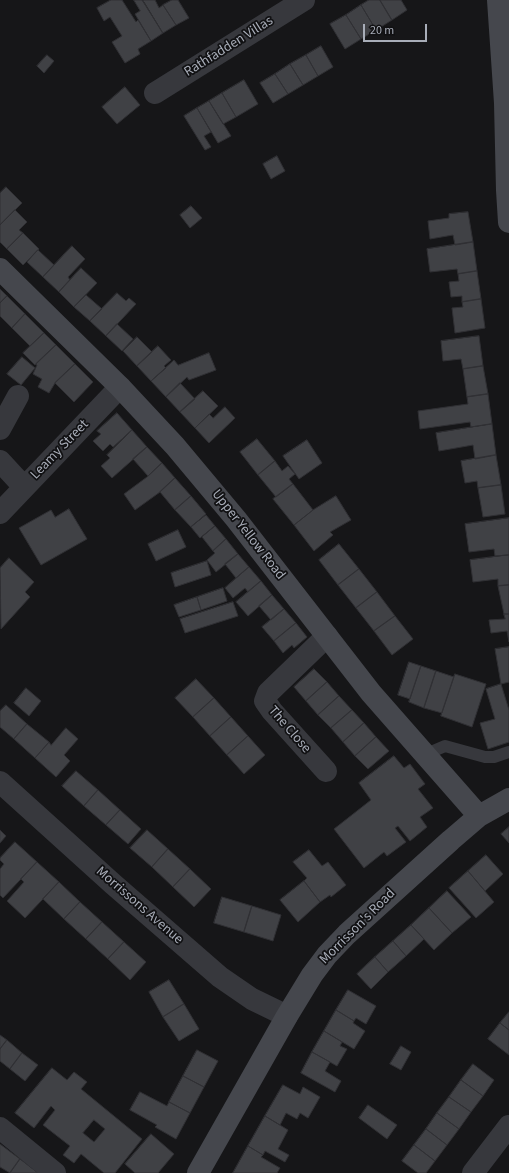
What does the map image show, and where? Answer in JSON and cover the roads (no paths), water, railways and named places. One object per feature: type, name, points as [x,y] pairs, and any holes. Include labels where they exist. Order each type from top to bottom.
[{"type":"street","name":"Rathfadden Villas","points":[[155,93],[304,0]]},
{"type":"street","points":[[498,0],[502,38],[508,154],[507,190],[509,222]]},
{"type":"street","name":"Upper Yellow Road","points":[[0,269],[120,387],[150,418],[205,480],[371,693],[479,816]]},
{"type":"street","name":"Leamy Street","points":[[0,512],[120,387]]},
{"type":"street","points":[[0,428],[18,396]]},
{"type":"street","points":[[0,461],[24,487]]},
{"type":"street","name":"The Close","points":[[326,771],[272,711],[265,701],[268,693],[327,636]]},
{"type":"street","name":"Morrissons Avenue","points":[[0,782],[113,884],[220,977],[252,999],[287,1016]]},
{"type":"street","name":"Morrisson's Road","points":[[198,1173],[287,1016],[312,975],[336,945],[479,816],[509,799]]},
{"type":"street","points":[[0,1128],[54,1173]]},
{"type":"street","points":[[473,1173],[507,1133]]},
{"type":"lane","points":[[424,754],[445,746],[485,757],[494,757],[509,752]]}]
